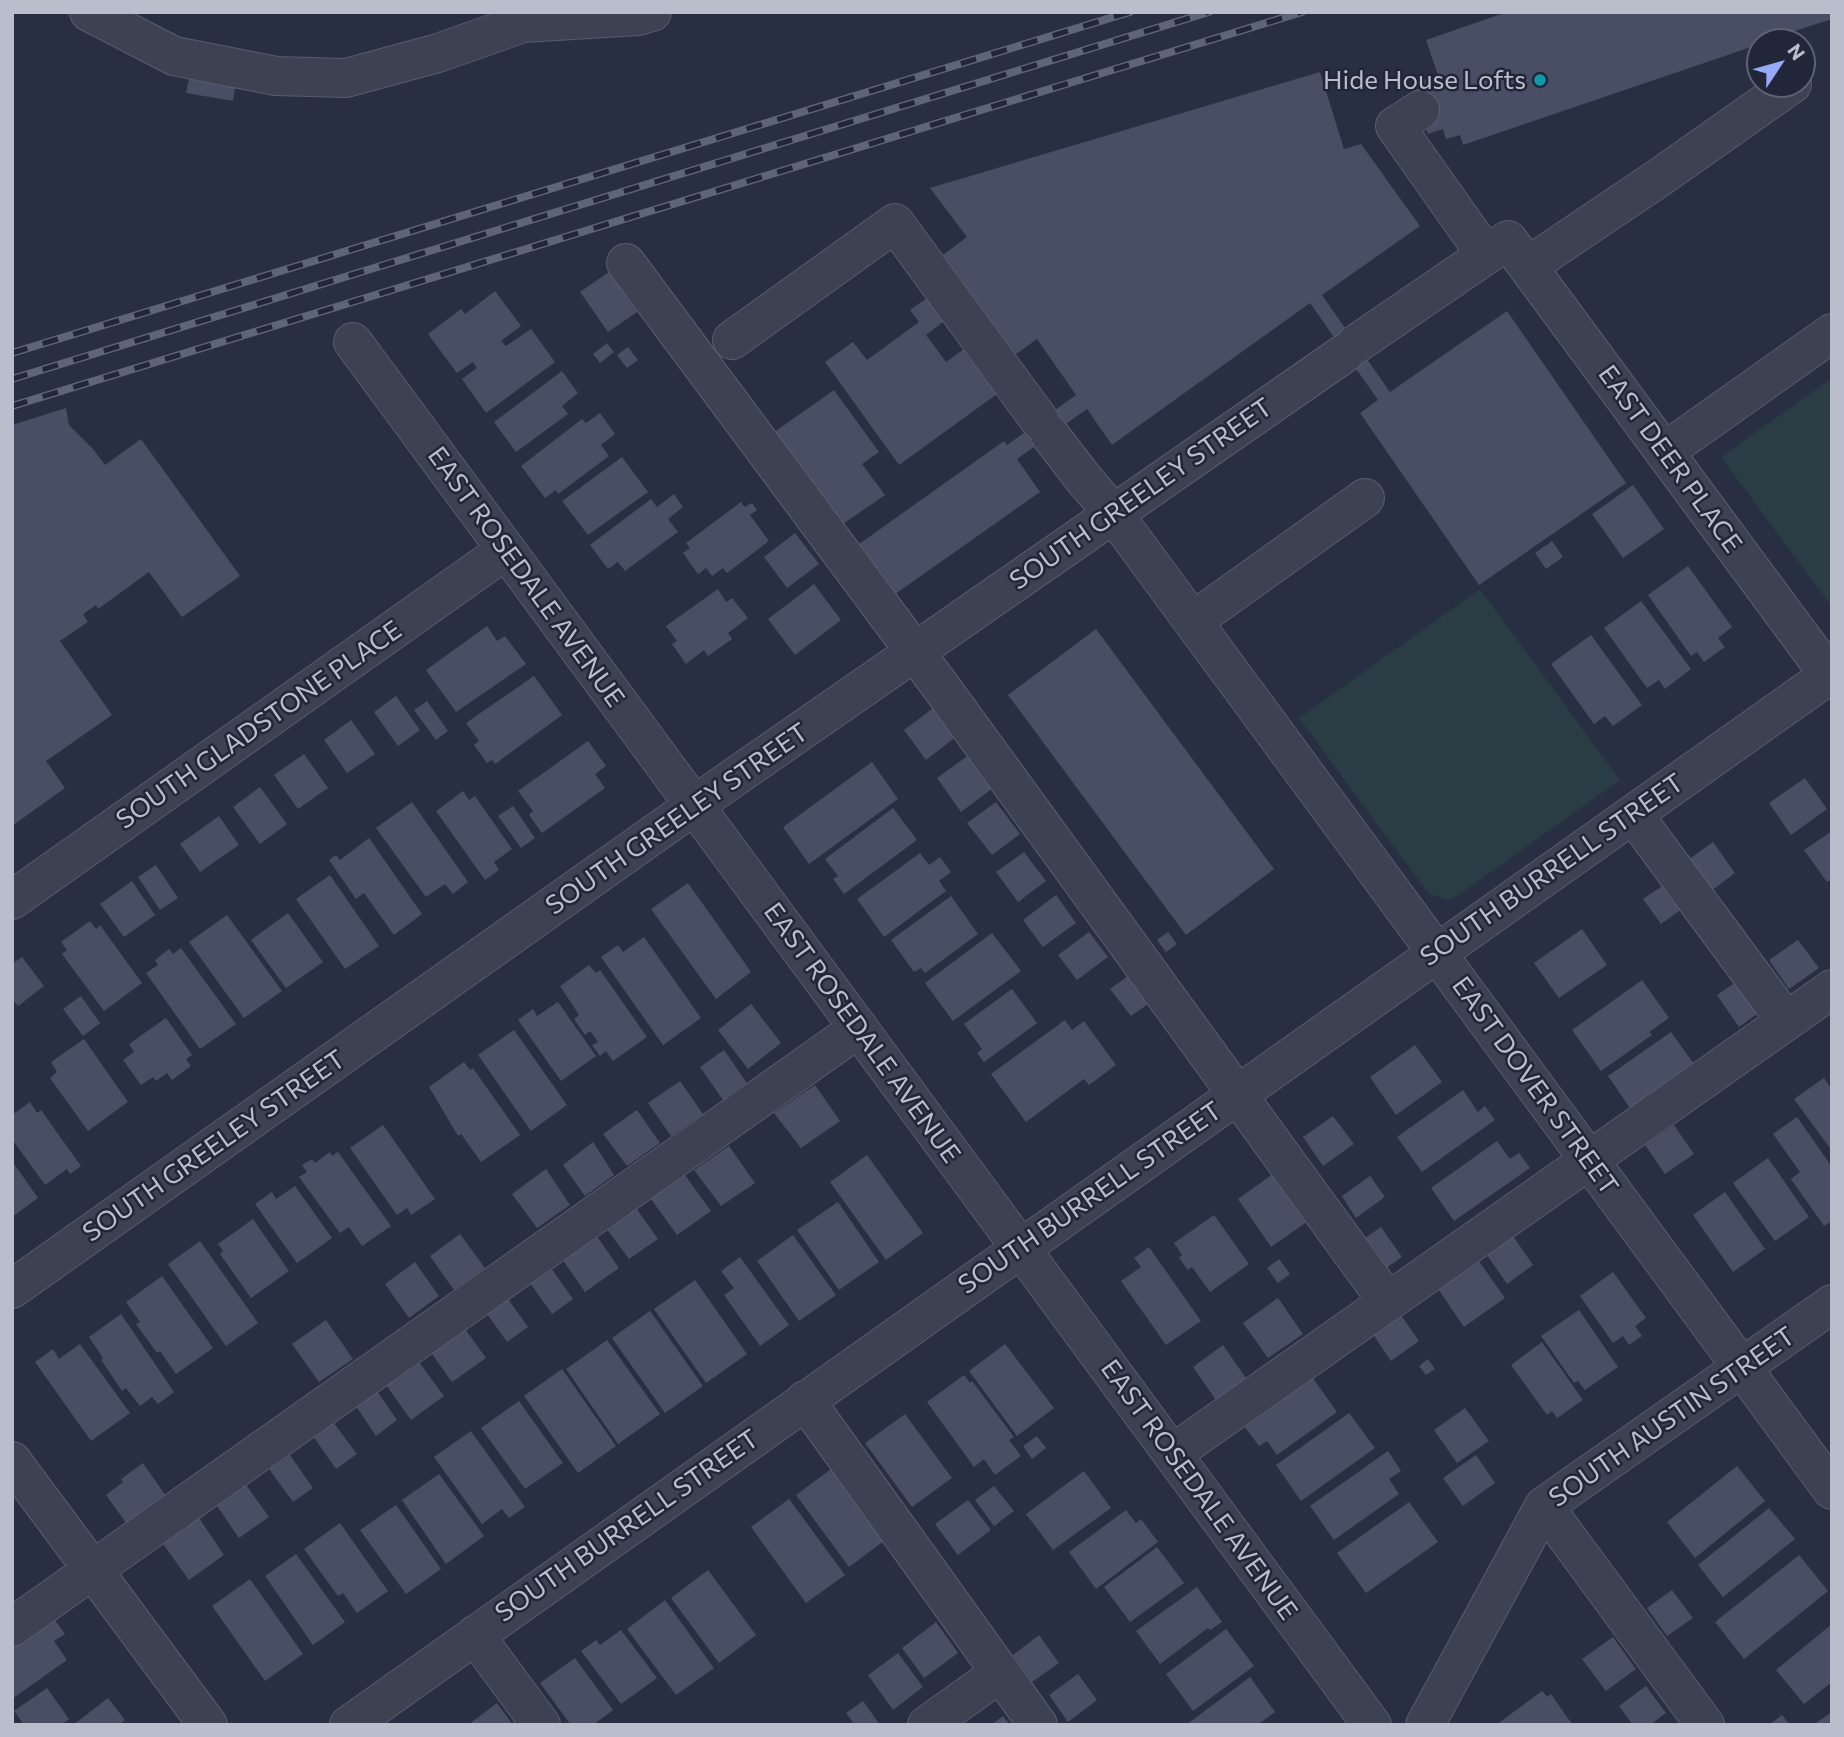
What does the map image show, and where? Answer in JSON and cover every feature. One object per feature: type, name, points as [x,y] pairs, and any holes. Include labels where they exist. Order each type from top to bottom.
[{"type":"street","points":[[89,12],[174,56],[276,76],[346,78],[438,53],[524,18],[638,16],[652,12]]},
{"type":"street","name":"SOUTH GREELEY STREET","points":[[12,1289],[914,651],[1351,349],[1507,254],[1660,177],[1772,98]]},
{"type":"street","name":"EAST DEER PLACE","points":[[1420,110],[1395,126],[1507,254],[1664,452],[1831,676]]},
{"type":"street","name":"EAST DOVER STREET","points":[[732,340],[895,223],[1045,428],[1113,513],[1193,621],[1832,1489]]},
{"type":"street","points":[[626,263],[914,651],[1388,1302]]},
{"type":"street","points":[[1664,452],[1832,333]]},
{"type":"street","name":"EAST ROSEDALE AVENUE","points":[[353,342],[1372,1725]]},
{"type":"street","points":[[1193,621],[1364,498]]},
{"type":"street","name":"SOUTH GLADSTONE PLACE","points":[[12,900],[506,550]]},
{"type":"street","name":"SOUTH BURRELL STREET","points":[[349,1725],[1436,952],[1831,676]]},
{"type":"street","points":[[1633,814],[1786,1021]]},
{"type":"street","points":[[1172,1454],[1832,989]]},
{"type":"street","points":[[12,1627],[859,1028]]},
{"type":"street","name":"SOUTH AUSTIN STREET","points":[[1424,1725],[1544,1506],[1832,1304]]},
{"type":"street","points":[[805,1400],[1038,1725]]},
{"type":"street","points":[[12,1461],[208,1725]]},
{"type":"street","points":[[1544,1506],[1705,1725]]},
{"type":"street","points":[[475,1635],[541,1725]]},
{"type":"street","points":[[927,1725],[1000,1673]]},
{"type":"shaded area","points":[[1832,378],[1832,607],[1721,457]]},
{"type":"shaded area","points":[[1480,589],[1620,780],[1456,897],[1447,900],[1428,893],[1299,718]]},
{"type":"building","name":"Hide House Lofts","points":[[1507,12],[1832,12],[1832,19],[1804,28],[1746,28],[1746,49],[1463,145],[1460,135],[1446,139],[1443,129],[1428,134],[1411,84],[1438,75],[1426,40]]},
{"type":"building","points":[[1320,72],[1344,149],[1361,144],[1420,226],[1322,295],[1390,392],[1507,311],[1626,483],[1479,585],[1360,413],[1378,400],[1310,303],[1112,445],[1087,409],[1017,459],[1040,492],[891,597],[855,547],[1004,441],[1007,445],[1076,395],[1037,339],[1005,362],[939,258],[967,237],[930,188]]},
{"type":"building","points":[[190,73],[236,82],[233,101],[186,93]]},
{"type":"building","points":[[609,272],[637,312],[608,332],[580,292]]},
{"type":"building","points":[[495,291],[521,326],[501,341],[506,346],[531,329],[555,362],[486,413],[462,379],[477,368],[473,362],[457,373],[428,334],[461,309],[465,314]]},
{"type":"building","points":[[934,293],[951,316],[926,335],[946,362],[971,344],[1004,389],[899,465],[825,362],[853,342],[867,360],[919,322],[910,310]]},
{"type":"building","points":[[607,343],[614,352],[600,363],[593,354]]},
{"type":"building","points":[[628,347],[638,360],[627,368],[617,355]]},
{"type":"building","points":[[562,371],[578,393],[562,406],[568,414],[516,452],[494,422]]},
{"type":"building","points":[[834,390],[879,452],[862,464],[885,495],[840,526],[773,433]]},
{"type":"building","points":[[66,408],[69,425],[105,465],[141,439],[240,576],[182,617],[149,572],[98,609],[96,605],[83,614],[88,622],[60,641],[112,715],[46,761],[65,788],[12,826],[12,425]]},
{"type":"building","points":[[600,413],[615,434],[601,445],[609,456],[558,494],[556,490],[545,498],[521,466],[582,419],[586,423]]},
{"type":"building","points":[[622,457],[648,492],[588,535],[562,501]]},
{"type":"building","points":[[1633,485],[1664,529],[1623,558],[1592,514]]},
{"type":"building","points":[[674,494],[683,507],[668,519],[678,532],[625,571],[618,562],[608,569],[590,545],[651,499],[657,507]]},
{"type":"building","points":[[741,502],[745,507],[752,503],[757,510],[750,515],[769,541],[727,573],[723,568],[712,576],[706,568],[698,574],[683,553],[690,548],[686,543]]},
{"type":"building","points":[[795,533],[819,564],[787,588],[764,557]]},
{"type":"building","points":[[1552,541],[1563,557],[1546,569],[1535,553]]},
{"type":"building","points":[[1688,566],[1732,627],[1718,638],[1725,647],[1704,662],[1697,652],[1691,656],[1648,595]]},
{"type":"building","points":[[814,584],[841,620],[795,655],[768,619]]},
{"type":"building","points":[[718,589],[726,602],[732,598],[748,618],[728,633],[732,639],[708,656],[704,650],[686,664],[672,644],[677,641],[666,626]]},
{"type":"building","points":[[1641,601],[1691,669],[1665,689],[1659,680],[1647,688],[1604,628]]},
{"type":"building","points":[[487,626],[497,641],[505,636],[526,664],[456,712],[426,670]]},
{"type":"building","points":[[1096,629],[1274,869],[1186,935],[1008,695]]},
{"type":"building","points":[[1591,635],[1642,705],[1613,726],[1605,716],[1594,724],[1551,664]]},
{"type":"building","points":[[534,676],[562,715],[495,764],[492,760],[487,763],[474,745],[479,741],[466,723]]},
{"type":"building","points":[[396,696],[420,730],[398,746],[374,712]]},
{"type":"building","points":[[427,701],[448,731],[436,740],[414,710]]},
{"type":"building","points":[[936,706],[957,736],[926,760],[904,730]]},
{"type":"building","points":[[351,720],[375,754],[347,773],[324,740]]},
{"type":"building","points":[[588,741],[606,766],[595,774],[605,788],[542,833],[529,815],[533,811],[518,791]]},
{"type":"building","points":[[304,754],[328,788],[298,809],[274,775]]},
{"type":"building","points":[[969,755],[993,788],[961,812],[937,778]]},
{"type":"building","points":[[872,762],[898,799],[809,864],[783,827]]},
{"type":"building","points":[[1805,778],[1827,809],[1791,835],[1769,803]]},
{"type":"building","points":[[260,787],[287,824],[260,844],[233,807]]},
{"type":"building","points":[[463,791],[469,800],[475,796],[512,849],[494,862],[499,870],[485,880],[436,811]]},
{"type":"building","points":[[412,802],[468,882],[453,894],[445,884],[426,897],[376,828]]},
{"type":"building","points":[[996,802],[1020,834],[992,855],[967,823]]},
{"type":"building","points":[[513,806],[535,838],[521,848],[498,816]]},
{"type":"building","points":[[893,808],[917,840],[844,894],[833,879],[838,876],[825,859]]},
{"type":"building","points":[[219,816],[239,845],[200,872],[180,844]]},
{"type":"building","points":[[1832,831],[1832,879],[1827,882],[1804,850]]},
{"type":"building","points":[[369,838],[422,914],[394,935],[364,893],[356,899],[329,860],[336,855],[340,860]]},
{"type":"building","points":[[1713,842],[1735,873],[1711,891],[1688,860]]},
{"type":"building","points":[[1024,852],[1046,881],[1018,902],[996,872]]},
{"type":"building","points":[[920,853],[929,865],[940,857],[951,872],[939,881],[946,891],[884,937],[857,899]]},
{"type":"building","points":[[156,865],[178,898],[160,910],[138,877]]},
{"type":"building","points":[[330,875],[379,946],[345,969],[296,899]]},
{"type":"building","points":[[132,881],[155,915],[124,937],[100,904]]},
{"type":"building","points":[[1668,882],[1686,906],[1661,924],[1643,899]]},
{"type":"building","points":[[688,883],[751,972],[716,999],[651,909]]},
{"type":"building","points":[[1056,895],[1076,923],[1043,947],[1023,920]]},
{"type":"building","points":[[951,896],[978,934],[925,973],[921,968],[914,972],[891,940]]},
{"type":"building","points":[[288,913],[323,962],[286,988],[251,940]]},
{"type":"building","points":[[227,915],[282,991],[244,1018],[189,942]]},
{"type":"building","points":[[90,921],[96,929],[100,925],[142,983],[104,1011],[62,954],[67,950],[61,942]]},
{"type":"building","points":[[1582,929],[1607,965],[1559,998],[1534,963]]},
{"type":"building","points":[[1089,932],[1108,957],[1077,980],[1058,955]]},
{"type":"building","points":[[1168,932],[1177,944],[1166,952],[1157,940]]},
{"type":"building","points":[[992,933],[1021,971],[953,1021],[925,983]]},
{"type":"building","points":[[644,937],[701,1018],[663,1045],[601,957],[618,945],[623,952]]},
{"type":"building","points":[[1798,940],[1819,968],[1789,989],[1769,960]]},
{"type":"building","points":[[181,948],[236,1024],[200,1049],[146,973],[158,965],[155,960],[169,949],[173,954]]},
{"type":"building","points":[[22,957],[44,986],[18,1006],[12,999],[12,964]]},
{"type":"building","points":[[589,965],[596,973],[600,970],[647,1037],[613,1061],[606,1051],[600,1056],[592,1045],[598,1042],[590,1031],[585,1035],[574,1019],[579,1015],[560,986]]},
{"type":"building","points":[[1131,974],[1151,1002],[1131,1016],[1110,989]]},
{"type":"building","points":[[1642,980],[1669,1018],[1649,1032],[1652,1035],[1601,1071],[1572,1030]]},
{"type":"building","points":[[1739,980],[1761,1011],[1739,1027],[1717,995]]},
{"type":"building","points":[[1012,989],[1037,1023],[984,1062],[977,1053],[982,1049],[964,1024]]},
{"type":"building","points":[[81,996],[100,1023],[83,1036],[63,1009]]},
{"type":"building","points":[[558,1002],[596,1056],[561,1081],[518,1020],[533,1009],[537,1016]]},
{"type":"building","points":[[751,1004],[781,1043],[748,1069],[718,1030]]},
{"type":"building","points":[[166,1018],[192,1055],[186,1059],[191,1066],[172,1080],[167,1073],[156,1081],[153,1077],[141,1085],[123,1060],[134,1052],[129,1044]]},
{"type":"building","points":[[1065,1020],[1072,1030],[1084,1021],[1116,1065],[1089,1085],[1084,1079],[1026,1122],[991,1074]]},
{"type":"building","points":[[514,1030],[567,1105],[531,1131],[478,1055]]},
{"type":"building","points":[[1671,1032],[1696,1067],[1632,1111],[1608,1076]]},
{"type":"building","points":[[84,1039],[128,1102],[88,1131],[50,1078],[57,1072],[51,1062]]},
{"type":"building","points":[[1415,1045],[1442,1082],[1396,1115],[1370,1077]]},
{"type":"building","points":[[724,1050],[747,1083],[723,1100],[700,1067]]},
{"type":"building","points":[[464,1062],[470,1070],[473,1068],[520,1135],[481,1162],[461,1134],[458,1136],[429,1087]]},
{"type":"building","points":[[1824,1078],[1832,1089],[1832,1151],[1794,1099]]},
{"type":"building","points":[[680,1081],[703,1114],[671,1136],[648,1103]]},
{"type":"building","points":[[815,1085],[840,1121],[801,1148],[774,1113]]},
{"type":"building","points":[[1463,1090],[1478,1112],[1485,1106],[1495,1120],[1422,1172],[1397,1137]]},
{"type":"building","points":[[30,1102],[37,1113],[41,1110],[81,1166],[70,1174],[67,1169],[45,1185],[12,1139],[12,1115]]},
{"type":"building","points":[[637,1110],[660,1143],[627,1166],[603,1134]]},
{"type":"building","points":[[1333,1116],[1354,1144],[1323,1166],[1303,1137]]},
{"type":"building","points":[[1797,1117],[1832,1167],[1832,1221],[1824,1226],[1791,1179],[1800,1172],[1773,1134]]},
{"type":"building","points":[[383,1125],[435,1199],[411,1215],[407,1208],[397,1215],[350,1148]]},
{"type":"building","points":[[1674,1125],[1694,1154],[1665,1174],[1645,1145]]},
{"type":"building","points":[[1497,1141],[1510,1159],[1519,1153],[1530,1168],[1454,1221],[1431,1188]]},
{"type":"building","points":[[593,1142],[614,1175],[585,1196],[563,1165]]},
{"type":"building","points":[[729,1146],[755,1183],[721,1206],[694,1170]]},
{"type":"building","points":[[330,1152],[332,1156],[338,1152],[391,1226],[362,1246],[349,1227],[340,1233],[299,1177],[307,1172],[302,1165],[312,1159],[315,1163]]},
{"type":"building","points":[[867,1155],[923,1233],[886,1260],[830,1182]]},
{"type":"building","points":[[1768,1158],[1809,1217],[1775,1241],[1733,1183]]},
{"type":"building","points":[[12,1161],[38,1198],[12,1217]]},
{"type":"building","points":[[546,1169],[570,1205],[537,1228],[512,1194]]},
{"type":"building","points":[[1277,1171],[1311,1219],[1271,1247],[1238,1199]]},
{"type":"building","points":[[685,1175],[711,1211],[677,1235],[651,1199]]},
{"type":"building","points":[[1370,1176],[1385,1197],[1356,1218],[1342,1196]]},
{"type":"building","points":[[295,1186],[332,1238],[297,1263],[255,1204],[272,1192],[276,1199]]},
{"type":"building","points":[[1725,1192],[1765,1249],[1733,1272],[1693,1215]]},
{"type":"building","points":[[838,1202],[879,1262],[839,1290],[797,1230]]},
{"type":"building","points":[[636,1208],[658,1239],[629,1259],[606,1228]]},
{"type":"building","points":[[1214,1215],[1249,1264],[1210,1292],[1192,1267],[1188,1270],[1179,1258],[1182,1255],[1174,1243]]},
{"type":"building","points":[[253,1219],[289,1271],[251,1298],[220,1254],[223,1251],[218,1244]]},
{"type":"building","points":[[1381,1227],[1402,1257],[1386,1268],[1365,1238]]},
{"type":"building","points":[[460,1234],[485,1268],[454,1290],[430,1256]]},
{"type":"building","points":[[596,1235],[619,1268],[585,1292],[562,1259]]},
{"type":"building","points":[[793,1235],[836,1295],[799,1321],[757,1261]]},
{"type":"building","points":[[1513,1236],[1533,1265],[1507,1284],[1487,1255]]},
{"type":"building","points":[[200,1241],[258,1323],[226,1346],[168,1264]]},
{"type":"building","points":[[1149,1247],[1201,1321],[1166,1345],[1121,1281],[1141,1267],[1134,1258]]},
{"type":"building","points":[[740,1257],[789,1325],[760,1346],[724,1295],[734,1288],[721,1271]]},
{"type":"building","points":[[1279,1259],[1290,1274],[1278,1283],[1267,1268]]},
{"type":"building","points":[[1478,1260],[1505,1298],[1464,1327],[1438,1289]]},
{"type":"building","points":[[415,1262],[439,1296],[409,1318],[385,1284]]},
{"type":"building","points":[[551,1268],[573,1299],[552,1314],[530,1283]]},
{"type":"building","points":[[1613,1272],[1646,1318],[1635,1326],[1642,1336],[1629,1345],[1623,1336],[1613,1343],[1580,1296]]},
{"type":"building","points":[[162,1276],[213,1348],[176,1374],[136,1324],[140,1322],[126,1302]]},
{"type":"building","points":[[695,1280],[747,1354],[706,1383],[654,1309]]},
{"type":"building","points":[[506,1296],[528,1327],[507,1342],[485,1311]]},
{"type":"building","points":[[1278,1298],[1303,1334],[1268,1358],[1243,1323]]},
{"type":"building","points":[[1579,1310],[1618,1367],[1585,1390],[1578,1381],[1574,1383],[1541,1336]]},
{"type":"building","points":[[650,1311],[703,1386],[665,1413],[612,1338]]},
{"type":"building","points":[[1398,1311],[1419,1341],[1391,1361],[1370,1330]]},
{"type":"building","points":[[121,1314],[174,1392],[158,1404],[152,1397],[140,1406],[126,1388],[122,1391],[89,1337]]},
{"type":"building","points":[[326,1320],[353,1359],[319,1382],[292,1344]]},
{"type":"building","points":[[463,1326],[486,1358],[452,1382],[429,1350]]},
{"type":"building","points":[[607,1340],[660,1414],[618,1444],[566,1369]]},
{"type":"building","points":[[1542,1342],[1583,1400],[1557,1418],[1552,1411],[1547,1415],[1511,1365]]},
{"type":"building","points":[[80,1344],[130,1413],[91,1441],[35,1362],[53,1349],[59,1359]]},
{"type":"building","points":[[1005,1344],[1054,1408],[1017,1436],[969,1371]]},
{"type":"building","points":[[1223,1345],[1248,1381],[1218,1403],[1193,1367]]},
{"type":"building","points":[[1428,1359],[1435,1369],[1426,1375],[1419,1366]]},
{"type":"building","points":[[419,1362],[444,1396],[411,1420],[386,1385]]},
{"type":"building","points":[[562,1369],[616,1446],[578,1473],[524,1396]]},
{"type":"building","points":[[1310,1374],[1337,1412],[1277,1455],[1267,1441],[1259,1446],[1241,1422]]},
{"type":"building","points":[[964,1375],[970,1383],[972,1381],[1014,1437],[1009,1440],[1021,1456],[995,1475],[984,1459],[974,1467],[927,1402]]},
{"type":"building","points":[[377,1391],[397,1420],[376,1436],[356,1406]]},
{"type":"building","points":[[519,1401],[563,1463],[525,1489],[481,1428]]},
{"type":"building","points":[[1465,1408],[1489,1441],[1457,1463],[1434,1430]]},
{"type":"building","points":[[1349,1413],[1375,1448],[1301,1501],[1276,1465]]},
{"type":"building","points":[[905,1414],[952,1478],[912,1507],[865,1443]]},
{"type":"building","points":[[333,1422],[357,1454],[336,1469],[313,1436]]},
{"type":"building","points":[[471,1431],[525,1507],[509,1518],[502,1509],[482,1524],[434,1457]]},
{"type":"building","points":[[1037,1436],[1046,1448],[1032,1459],[1023,1446]]},
{"type":"building","points":[[1388,1451],[1401,1471],[1389,1479],[1399,1494],[1334,1540],[1310,1506]]},
{"type":"building","points":[[290,1455],[313,1488],[293,1502],[269,1469]]},
{"type":"building","points":[[1476,1455],[1495,1483],[1463,1506],[1443,1478]]},
{"type":"building","points":[[143,1463],[168,1499],[129,1527],[106,1495],[123,1482],[121,1479]]},
{"type":"building","points":[[1737,1466],[1765,1501],[1695,1558],[1667,1522]]},
{"type":"building","points":[[831,1469],[884,1541],[849,1567],[796,1495]]},
{"type":"building","points":[[1084,1471],[1111,1508],[1053,1550],[1026,1514]]},
{"type":"building","points":[[439,1474],[484,1536],[446,1564],[402,1500]]},
{"type":"building","points":[[244,1482],[269,1517],[239,1538],[215,1503]]},
{"type":"building","points":[[994,1486],[1014,1511],[994,1526],[975,1500]]},
{"type":"building","points":[[789,1499],[845,1575],[806,1603],[751,1527]]},
{"type":"building","points":[[968,1500],[991,1530],[958,1555],[935,1524]]},
{"type":"building","points":[[1409,1502],[1438,1542],[1366,1593],[1337,1553]]},
{"type":"building","points":[[396,1505],[441,1569],[406,1594],[360,1530]]},
{"type":"building","points":[[1769,1508],[1795,1539],[1723,1597],[1698,1565]]},
{"type":"building","points":[[1126,1510],[1136,1523],[1141,1519],[1158,1542],[1096,1589],[1069,1552]]},
{"type":"building","points":[[199,1518],[224,1555],[189,1580],[163,1544]]},
{"type":"building","points":[[340,1523],[388,1591],[357,1613],[343,1593],[338,1596],[304,1549]]},
{"type":"building","points":[[1157,1547],[1184,1583],[1130,1622],[1104,1587]]},
{"type":"building","points":[[296,1554],[345,1622],[313,1645],[265,1576]]},
{"type":"building","points":[[1799,1555],[1828,1591],[1744,1659],[1715,1622]]},
{"type":"building","points":[[708,1570],[756,1635],[719,1663],[671,1598]]},
{"type":"building","points":[[250,1579],[303,1654],[265,1681],[212,1606]]},
{"type":"building","points":[[1197,1587],[1222,1622],[1210,1630],[1208,1628],[1160,1664],[1136,1631]]},
{"type":"building","points":[[1672,1590],[1693,1618],[1667,1636],[1647,1608]]},
{"type":"building","points":[[665,1600],[714,1668],[676,1695],[627,1629]]},
{"type":"building","points":[[49,1612],[65,1634],[54,1641],[67,1660],[12,1699],[12,1638]]},
{"type":"building","points":[[936,1622],[958,1653],[924,1678],[902,1648]]},
{"type":"building","points":[[1832,1624],[1832,1682],[1804,1704],[1776,1670]]},
{"type":"building","points":[[1226,1629],[1254,1666],[1193,1711],[1166,1674]]},
{"type":"building","points":[[621,1630],[657,1678],[621,1704],[581,1651],[596,1640],[600,1645]]},
{"type":"building","points":[[1039,1635],[1059,1663],[1032,1682],[1013,1655]]},
{"type":"building","points":[[1613,1637],[1636,1669],[1606,1691],[1582,1659]]},
{"type":"building","points":[[898,1653],[923,1687],[893,1710],[868,1675]]},
{"type":"building","points":[[575,1658],[613,1710],[593,1725],[571,1725],[540,1683]]},
{"type":"building","points":[[1078,1674],[1097,1700],[1068,1722],[1049,1695]]},
{"type":"building","points":[[1250,1677],[1275,1712],[1257,1725],[1186,1725]]},
{"type":"building","points":[[1646,1686],[1666,1713],[1650,1725],[1633,1725],[1619,1706]]},
{"type":"building","points":[[47,1688],[69,1719],[61,1725],[24,1725],[14,1711]]},
{"type":"building","points":[[1542,1691],[1547,1697],[1551,1694],[1572,1724],[1496,1725]]},
{"type":"building","points":[[108,1698],[125,1720],[119,1725],[73,1725]]},
{"type":"building","points":[[863,1701],[880,1725],[855,1725],[846,1713]]},
{"type":"building","points":[[497,1703],[513,1725],[468,1725]]},
{"type":"building","points":[[1832,1712],[1832,1725],[1813,1725]]},
{"type":"building","points":[[1782,1715],[1790,1725],[1769,1725]]},
{"type":"building","points":[[1003,1716],[1010,1725],[991,1725]]},
{"type":"railway","points":[[12,353],[1130,12]]},
{"type":"railway","points":[[12,379],[1209,12]]},
{"type":"railway","points":[[12,406],[1302,12]]},
{"type":"place","name":"Hide House Lofts","points":[[1540,80]]}]
